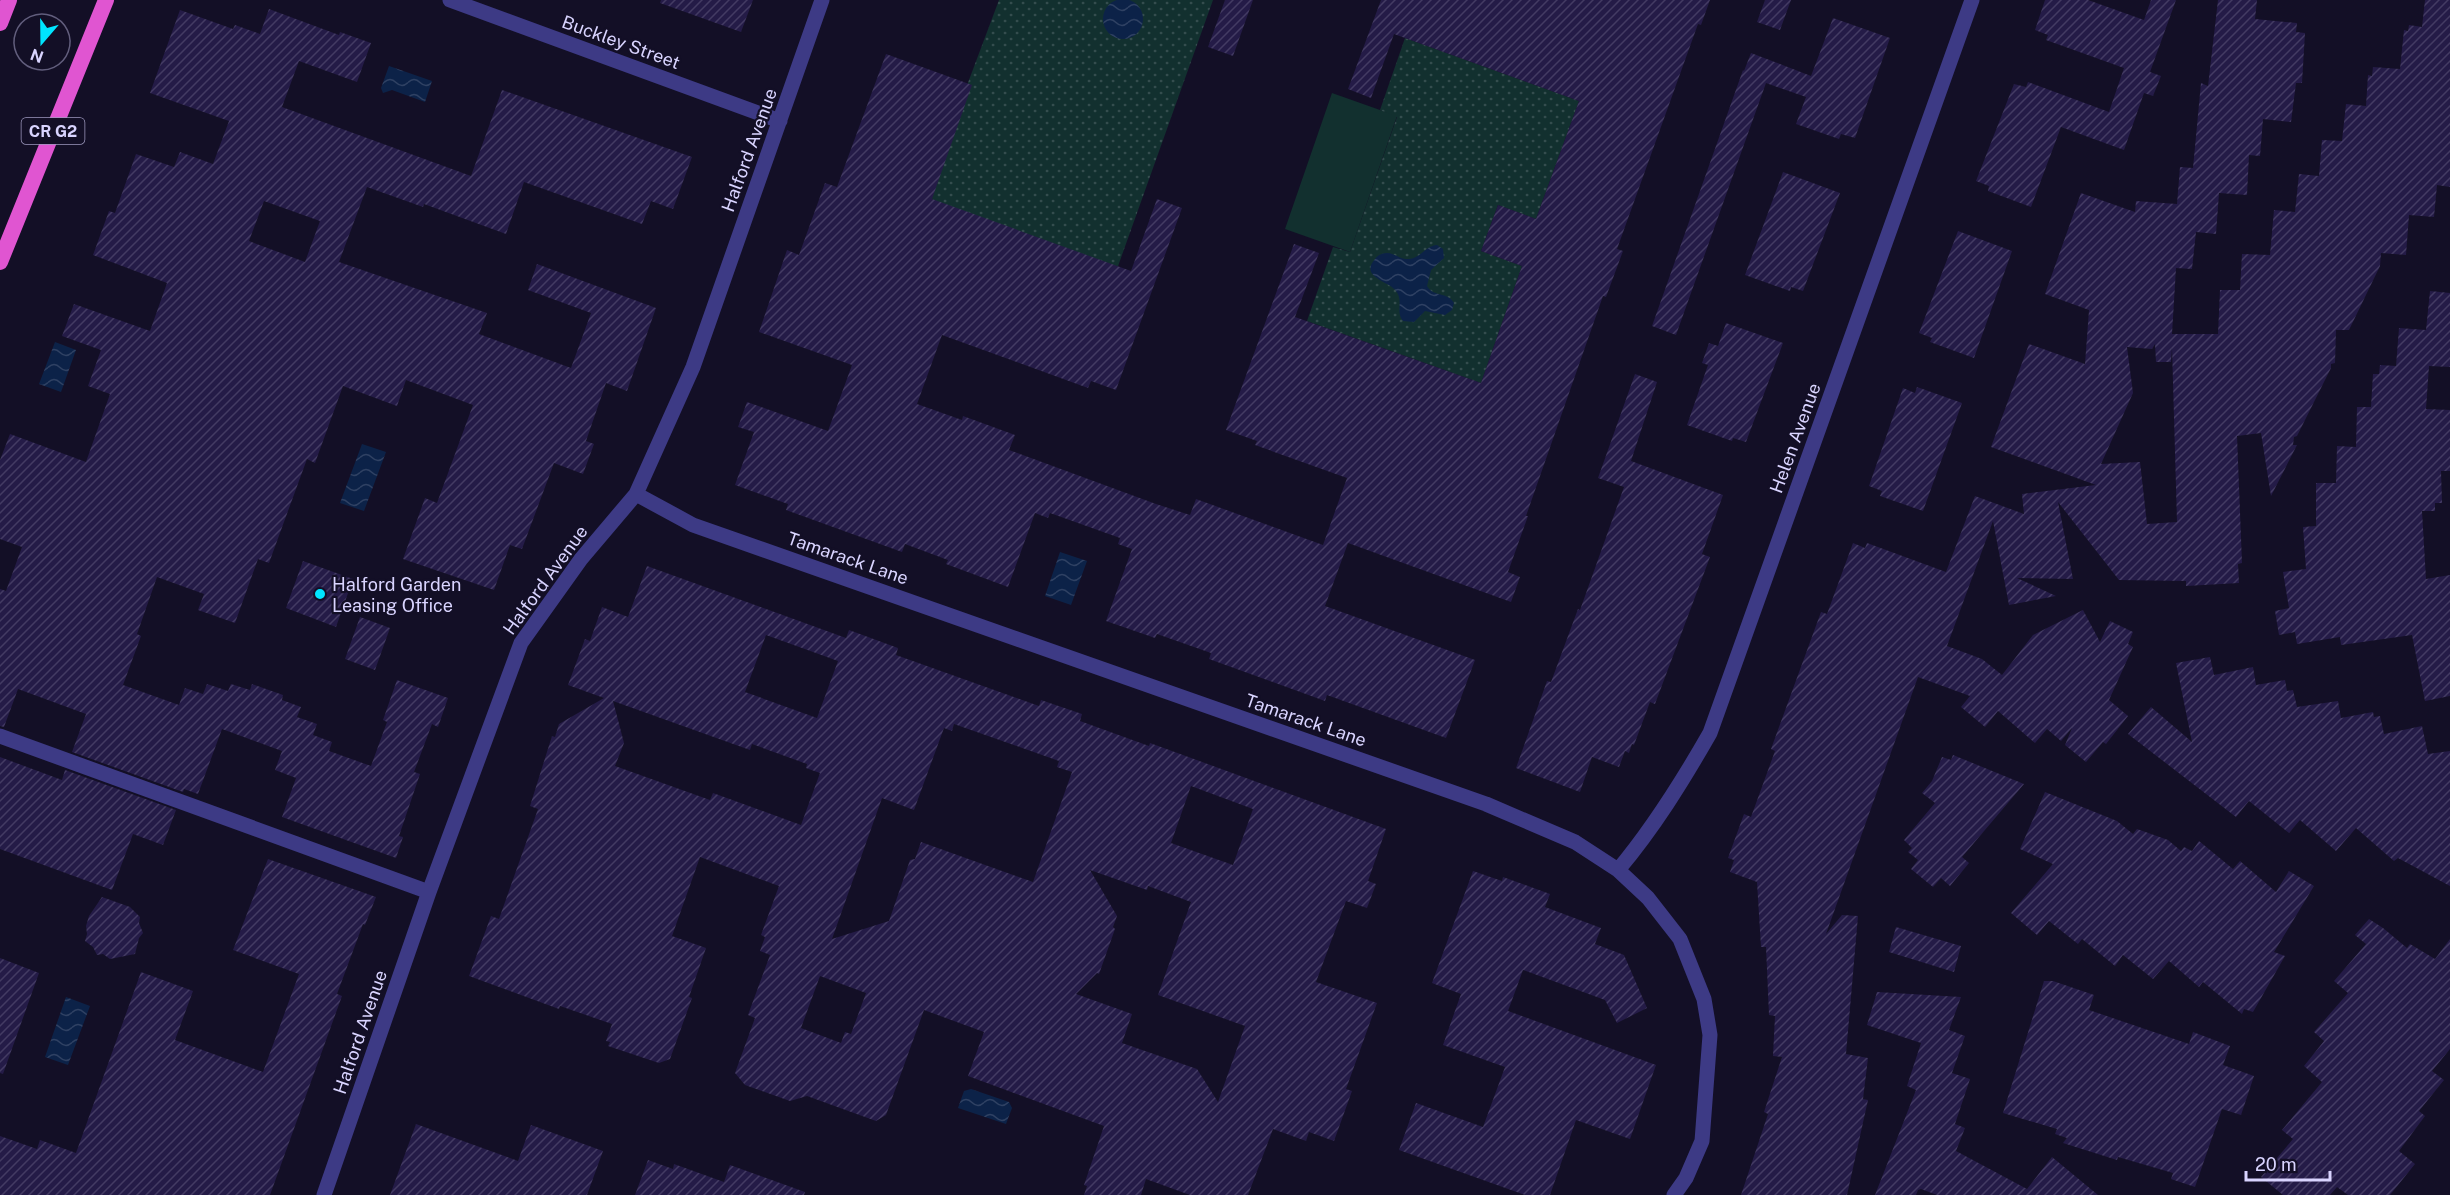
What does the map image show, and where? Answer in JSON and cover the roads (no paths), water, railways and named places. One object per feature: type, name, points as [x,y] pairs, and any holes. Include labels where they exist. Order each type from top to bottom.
[{"type":"highway","points":[[0,23],[9,0]]},
{"type":"highway","name":"CR G2","points":[[0,262],[106,0]]},
{"type":"highway","points":[[97,23],[120,0]]},
{"type":"street","name":"Buckley Street","points":[[450,0],[780,121]]},
{"type":"street","name":"Halford Avenue","points":[[324,1195],[429,892],[521,643],[581,559],[636,494],[693,368],[822,0]]},
{"type":"street","name":"Helen Avenue","points":[[1618,870],[1646,837],[1675,796],[1710,733],[1972,0]]},
{"type":"street","name":"Tamarack Lane","points":[[636,494],[693,525],[1476,801],[1575,842],[1618,870],[1648,898],[1680,939],[1704,999],[1709,1026],[1709,1070],[1702,1141],[1686,1178],[1674,1195]]},
{"type":"street","points":[[0,736],[429,892]]},
{"type":"water","points":[[1123,-1],[1131,0],[1137,5],[1142,11],[1142,27],[1137,33],[1131,38],[1123,39],[1115,38],[1109,33],[1104,27],[1103,19],[1104,11],[1109,5],[1115,0]]},
{"type":"water","points":[[389,66],[432,81],[425,102],[392,90],[383,93],[381,88]]},
{"type":"water","points":[[1437,245],[1443,249],[1444,258],[1431,270],[1427,286],[1433,292],[1451,299],[1454,303],[1452,310],[1445,315],[1425,311],[1414,322],[1403,321],[1396,291],[1373,274],[1371,265],[1376,258],[1385,253],[1409,259]]},
{"type":"water","points":[[55,342],[76,350],[61,392],[39,384]]},
{"type":"water","points":[[362,444],[386,452],[364,511],[340,503]]},
{"type":"water","points":[[1060,552],[1087,561],[1071,605],[1045,596]]},
{"type":"water","points":[[66,997],[90,1006],[68,1065],[45,1057]]},
{"type":"water","points":[[971,1089],[1009,1102],[1012,1108],[1006,1124],[958,1108],[964,1091]]},
{"type":"place","name":"Halford Garden Leasing Office","points":[[320,594]]}]
